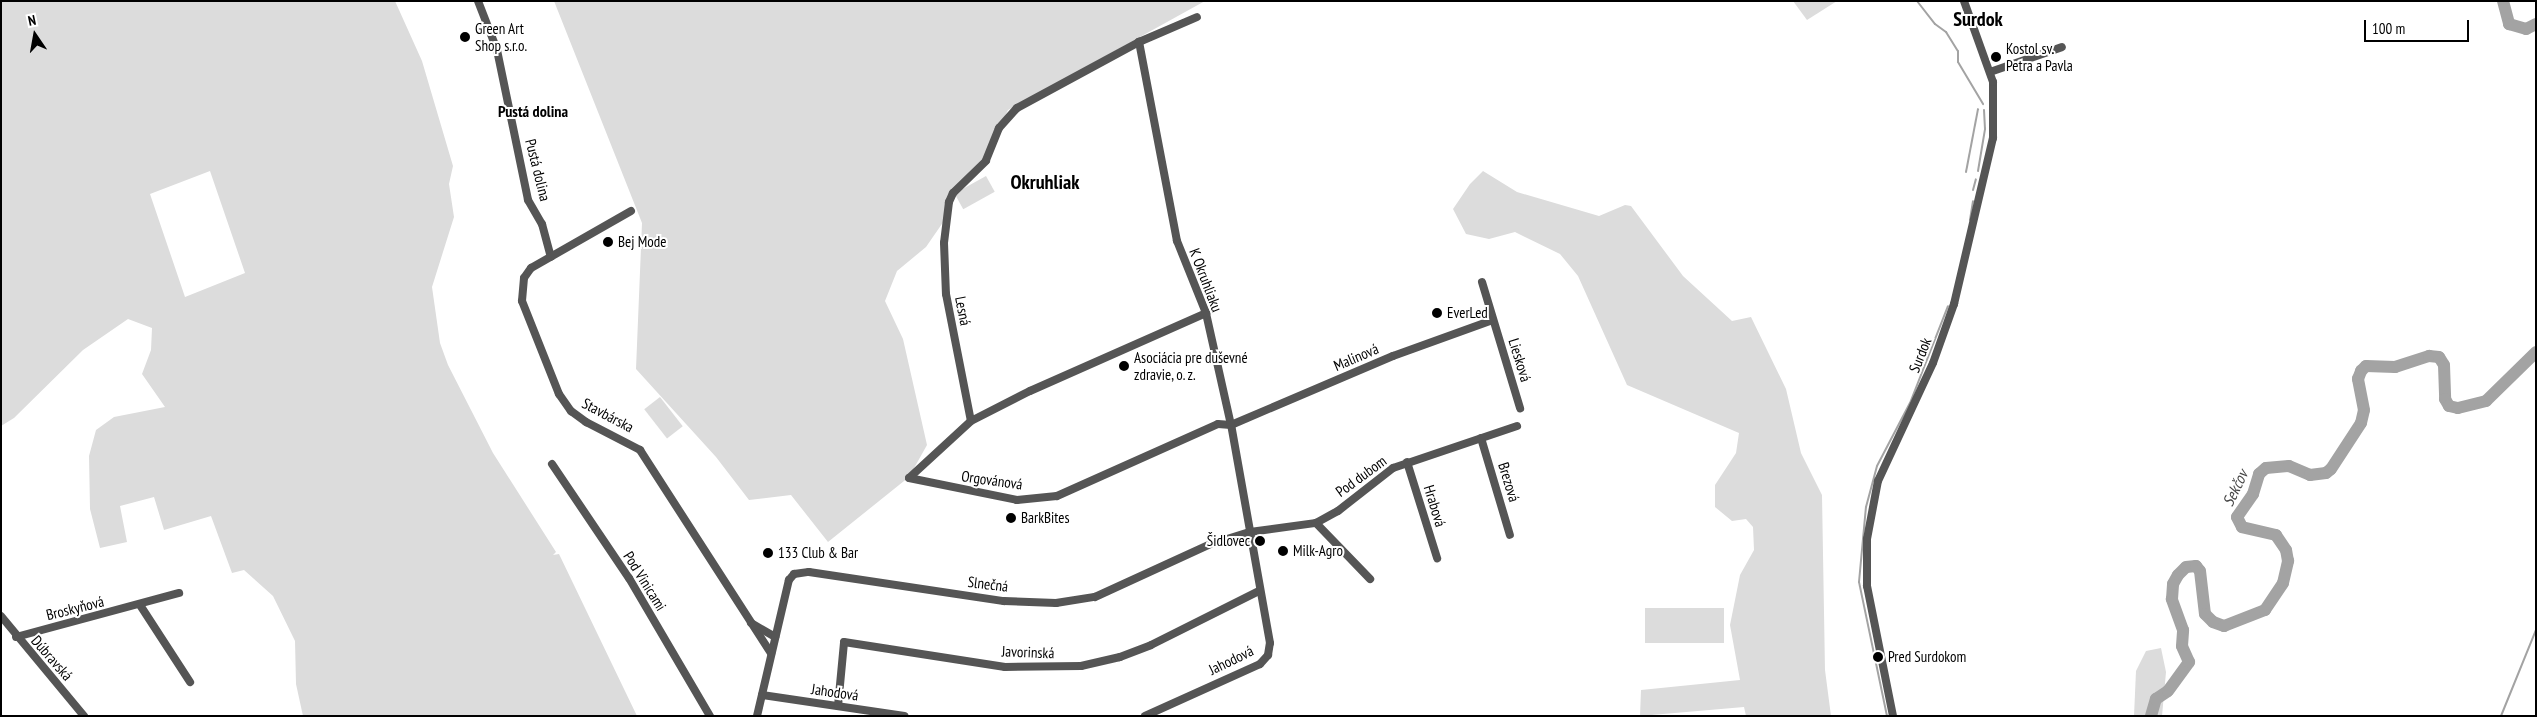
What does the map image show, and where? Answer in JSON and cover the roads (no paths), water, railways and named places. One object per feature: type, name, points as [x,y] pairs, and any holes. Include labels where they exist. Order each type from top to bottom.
[{"type":"street","name":"Pustá dolina","points":[[478,1],[497,50],[528,200],[542,224],[551,256]]},
{"type":"street","name":"Surdok","points":[[1893,716],[1866,573],[1870,514],[1884,464],[1933,363],[1954,304],[1993,138],[1994,93],[1990,72],[1964,1]]},
{"type":"street","points":[[1139,42],[1197,17]]},
{"type":"street","name":"K Okruhliaku","points":[[1139,42],[1177,241],[1206,313],[1231,425],[1260,591]]},
{"type":"street","name":"Lesná","points":[[971,421],[946,294],[944,242],[949,202],[953,193],[986,161],[999,128],[1017,108],[1139,42]]},
{"type":"street","points":[[1990,72],[2062,47]]},
{"type":"street","name":"Stavbárska","points":[[631,211],[531,268],[524,278],[521,290],[525,308],[559,394],[571,411],[586,422],[640,450],[748,621],[771,653]]},
{"type":"street","name":"Liesková","points":[[1482,282],[1520,408]]},
{"type":"street","points":[[971,421],[1030,391],[1206,313]]},
{"type":"street","name":"Malinová","points":[[1231,425],[1393,356],[1493,320]]},
{"type":"street","name":"Orgovánová","points":[[971,421],[910,478],[1017,500],[1057,496],[1218,424],[1231,425]]},
{"type":"street","name":"Pod dubom","points":[[1250,532],[1316,523],[1407,462],[1516,426]]},
{"type":"street","name":"Brezová","points":[[1480,438],[1510,535]]},
{"type":"street","name":"Hrabová","points":[[1407,462],[1437,558]]},
{"type":"street","name":"Pod Vinicami","points":[[552,464],[629,578],[710,716]]},
{"type":"street","points":[[1316,523],[1370,579]]},
{"type":"street","name":"Slnečná","points":[[771,653],[789,580],[801,572],[1004,601],[1056,603],[1095,597],[1211,544],[1250,532]]},
{"type":"street","name":"Javorinská","points":[[838,706],[844,642],[1005,666],[1081,666],[1120,657],[1150,645],[1260,591]]},
{"type":"street","name":"Jahodová","points":[[1145,716],[1260,664],[1268,655],[1270,643],[1260,591]]},
{"type":"street","name":"Broskyňová","points":[[16,637],[179,593]]},
{"type":"street","points":[[140,605],[190,682]]},
{"type":"street","name":"Dúbravská","points":[[1,616],[16,637],[84,716]]},
{"type":"street","name":"Stavbárska","points":[[748,621],[775,637]]},
{"type":"street","points":[[757,716],[771,653]]},
{"type":"street","name":"Jahodová","points":[[762,695],[904,716]]},
{"type":"waterway","points":[[1917,1],[1935,24],[1946,32],[1958,51],[1958,62],[1983,104]]},
{"type":"waterway","name":"Sekčov","points":[[2503,1],[2509,24],[2526,29],[2536,24]]},
{"type":"waterway","points":[[1966,172],[1978,109]]},
{"type":"waterway","points":[[1978,171],[1985,129],[1984,110]]},
{"type":"waterway","points":[[1973,190],[1976,179]]},
{"type":"waterway","points":[[1970,220],[1973,201]]},
{"type":"waterway","points":[[1887,716],[1859,582],[1866,507],[1877,466],[1910,403],[1948,306]]},
{"type":"waterway","name":"Sekčov","points":[[2151,716],[2156,699],[2168,691],[2189,662],[2182,646],[2183,630],[2172,599],[2173,584],[2178,575],[2186,567],[2196,566],[2200,571],[2205,614],[2213,622],[2224,626],[2265,610],[2283,583],[2288,561],[2286,550],[2276,535],[2242,527],[2237,517],[2253,494],[2259,474],[2266,468],[2289,466],[2310,475],[2326,473],[2331,469],[2361,423],[2364,410],[2358,379],[2361,371],[2366,366],[2395,367],[2429,356],[2439,357],[2444,365],[2445,399],[2449,406],[2458,408],[2486,401],[2536,352]]},
{"type":"waterway","name":"Sekčov","points":[[2528,359],[2536,360]]},
{"type":"waterway","points":[[2501,716],[2536,630]]},
{"type":"place","name":"Green Art Shop s.r.o.","points":[[465,37]]},
{"type":"place","name":"Kostol sv. Petra a Pavla","points":[[1996,57]]},
{"type":"place","name":"Bej Mode","points":[[608,242]]},
{"type":"place","name":"EverLed","points":[[1437,313]]},
{"type":"place","name":"Asociácia pre duševné zdravie, o. z.","points":[[1124,366]]},
{"type":"place","name":"BarkBites","points":[[1011,518]]},
{"type":"place","name":"Šidlovec","points":[[1260,541]]},
{"type":"place","name":"Milk-Agro","points":[[1283,551]]},
{"type":"place","name":"133 Club & Bar","points":[[768,553]]},
{"type":"place","name":"Pred Surdokom","points":[[1878,657]]},
{"type":"district","name":"Surdok","points":[[1978,19]]},
{"type":"district","name":"Pustá dolina","points":[[533,111]]},
{"type":"district","name":"Okruhliak","points":[[1045,182]]}]
